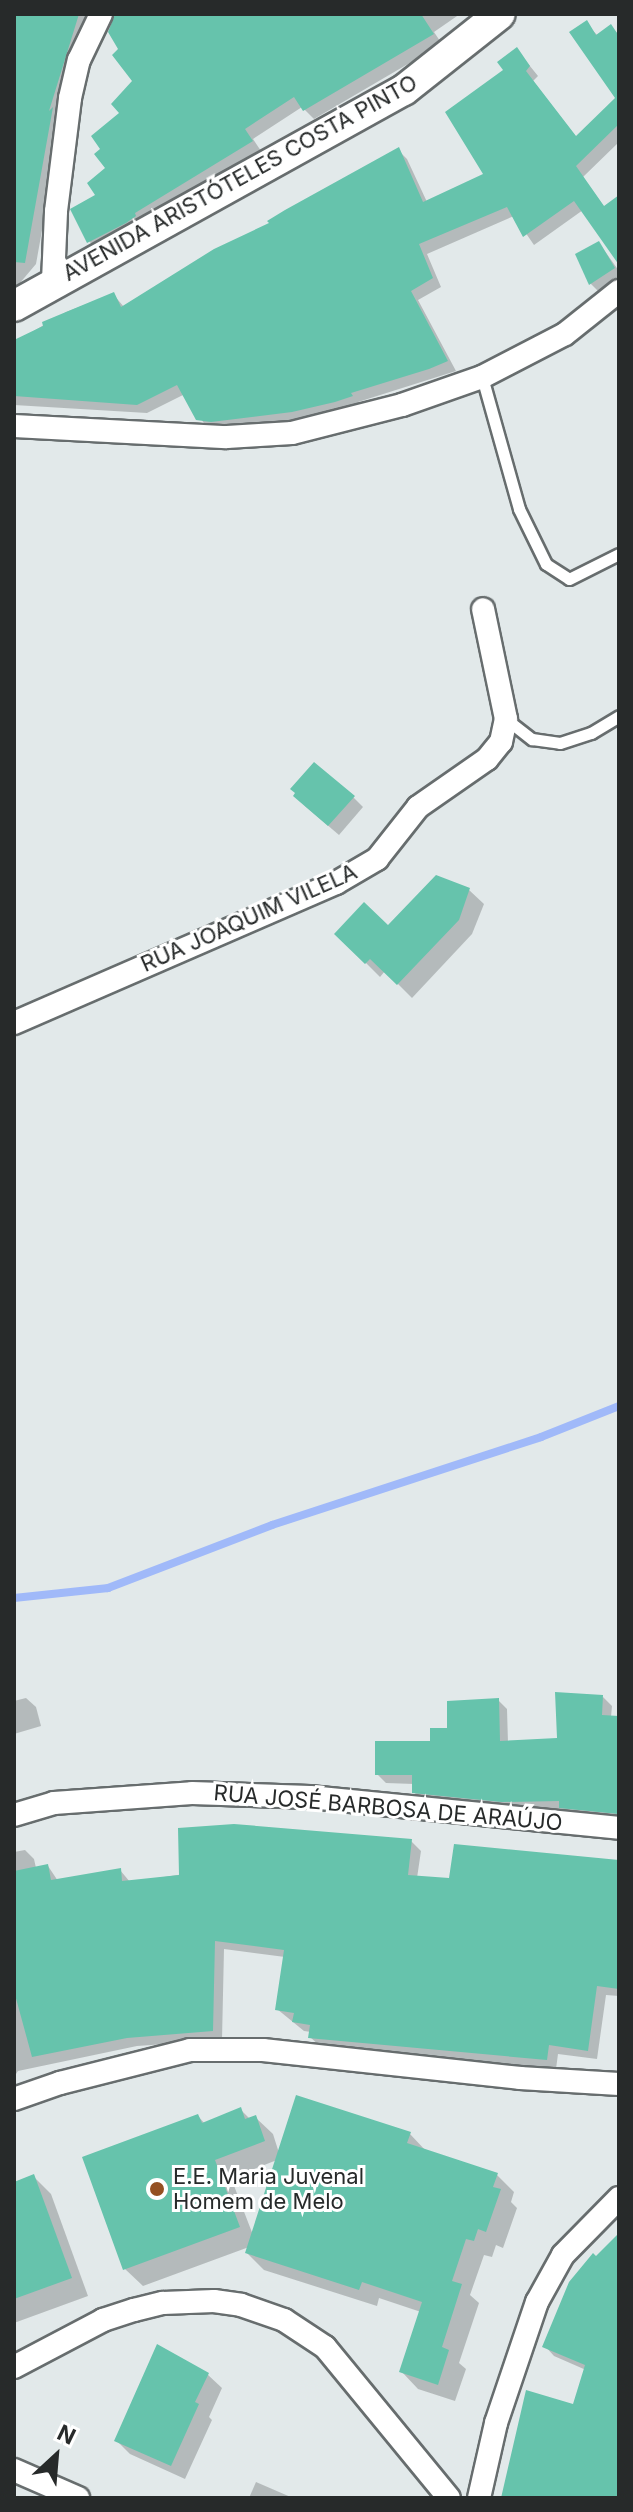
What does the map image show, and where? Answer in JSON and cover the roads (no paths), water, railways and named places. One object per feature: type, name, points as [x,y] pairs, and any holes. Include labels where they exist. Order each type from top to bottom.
[{"type":"main road","name":"AVENIDA ARISTÓTELES COSTA PINTO","points":[[14,306],[53,281],[404,90],[500,14]]},
{"type":"street","points":[[53,281],[56,211],[70,98],[79,60],[101,14]]},
{"type":"street","points":[[14,426],[227,437],[292,433],[402,405],[482,377],[565,334],[619,291]]},
{"type":"street","points":[[483,609],[506,719]]},
{"type":"street","name":"RUA JOAQUIM VILELA","points":[[14,1023],[336,883],[377,859],[418,807],[487,759],[501,742],[506,719]]},
{"type":"street","name":"RUA JOSÉ BARBOSA DE ARAÚJO","points":[[14,1815],[54,1803],[192,1793],[310,1797],[619,1828]]},
{"type":"street","points":[[14,2099],[60,2083],[190,2050],[263,2050],[520,2078],[619,2084]]},
{"type":"street","points":[[479,2498],[496,2423],[537,2302],[563,2255],[619,2198]]},
{"type":"street","points":[[14,2367],[103,2320],[134,2310],[163,2303],[214,2301],[241,2305],[284,2320],[325,2347],[449,2498]]},
{"type":"street","points":[[14,2470],[78,2498]]},
{"type":"lane","points":[[482,377],[519,509],[546,564],[569,579],[619,554]]},
{"type":"lane","points":[[506,719],[532,739],[560,743],[591,733],[619,716]]},
{"type":"waterway","points":[[14,1598],[108,1588],[272,1525],[541,1437],[619,1406]]},
{"type":"place","name":"E.E. Maria Juvenal Homem de Melo","points":[[157,2189]]}]
